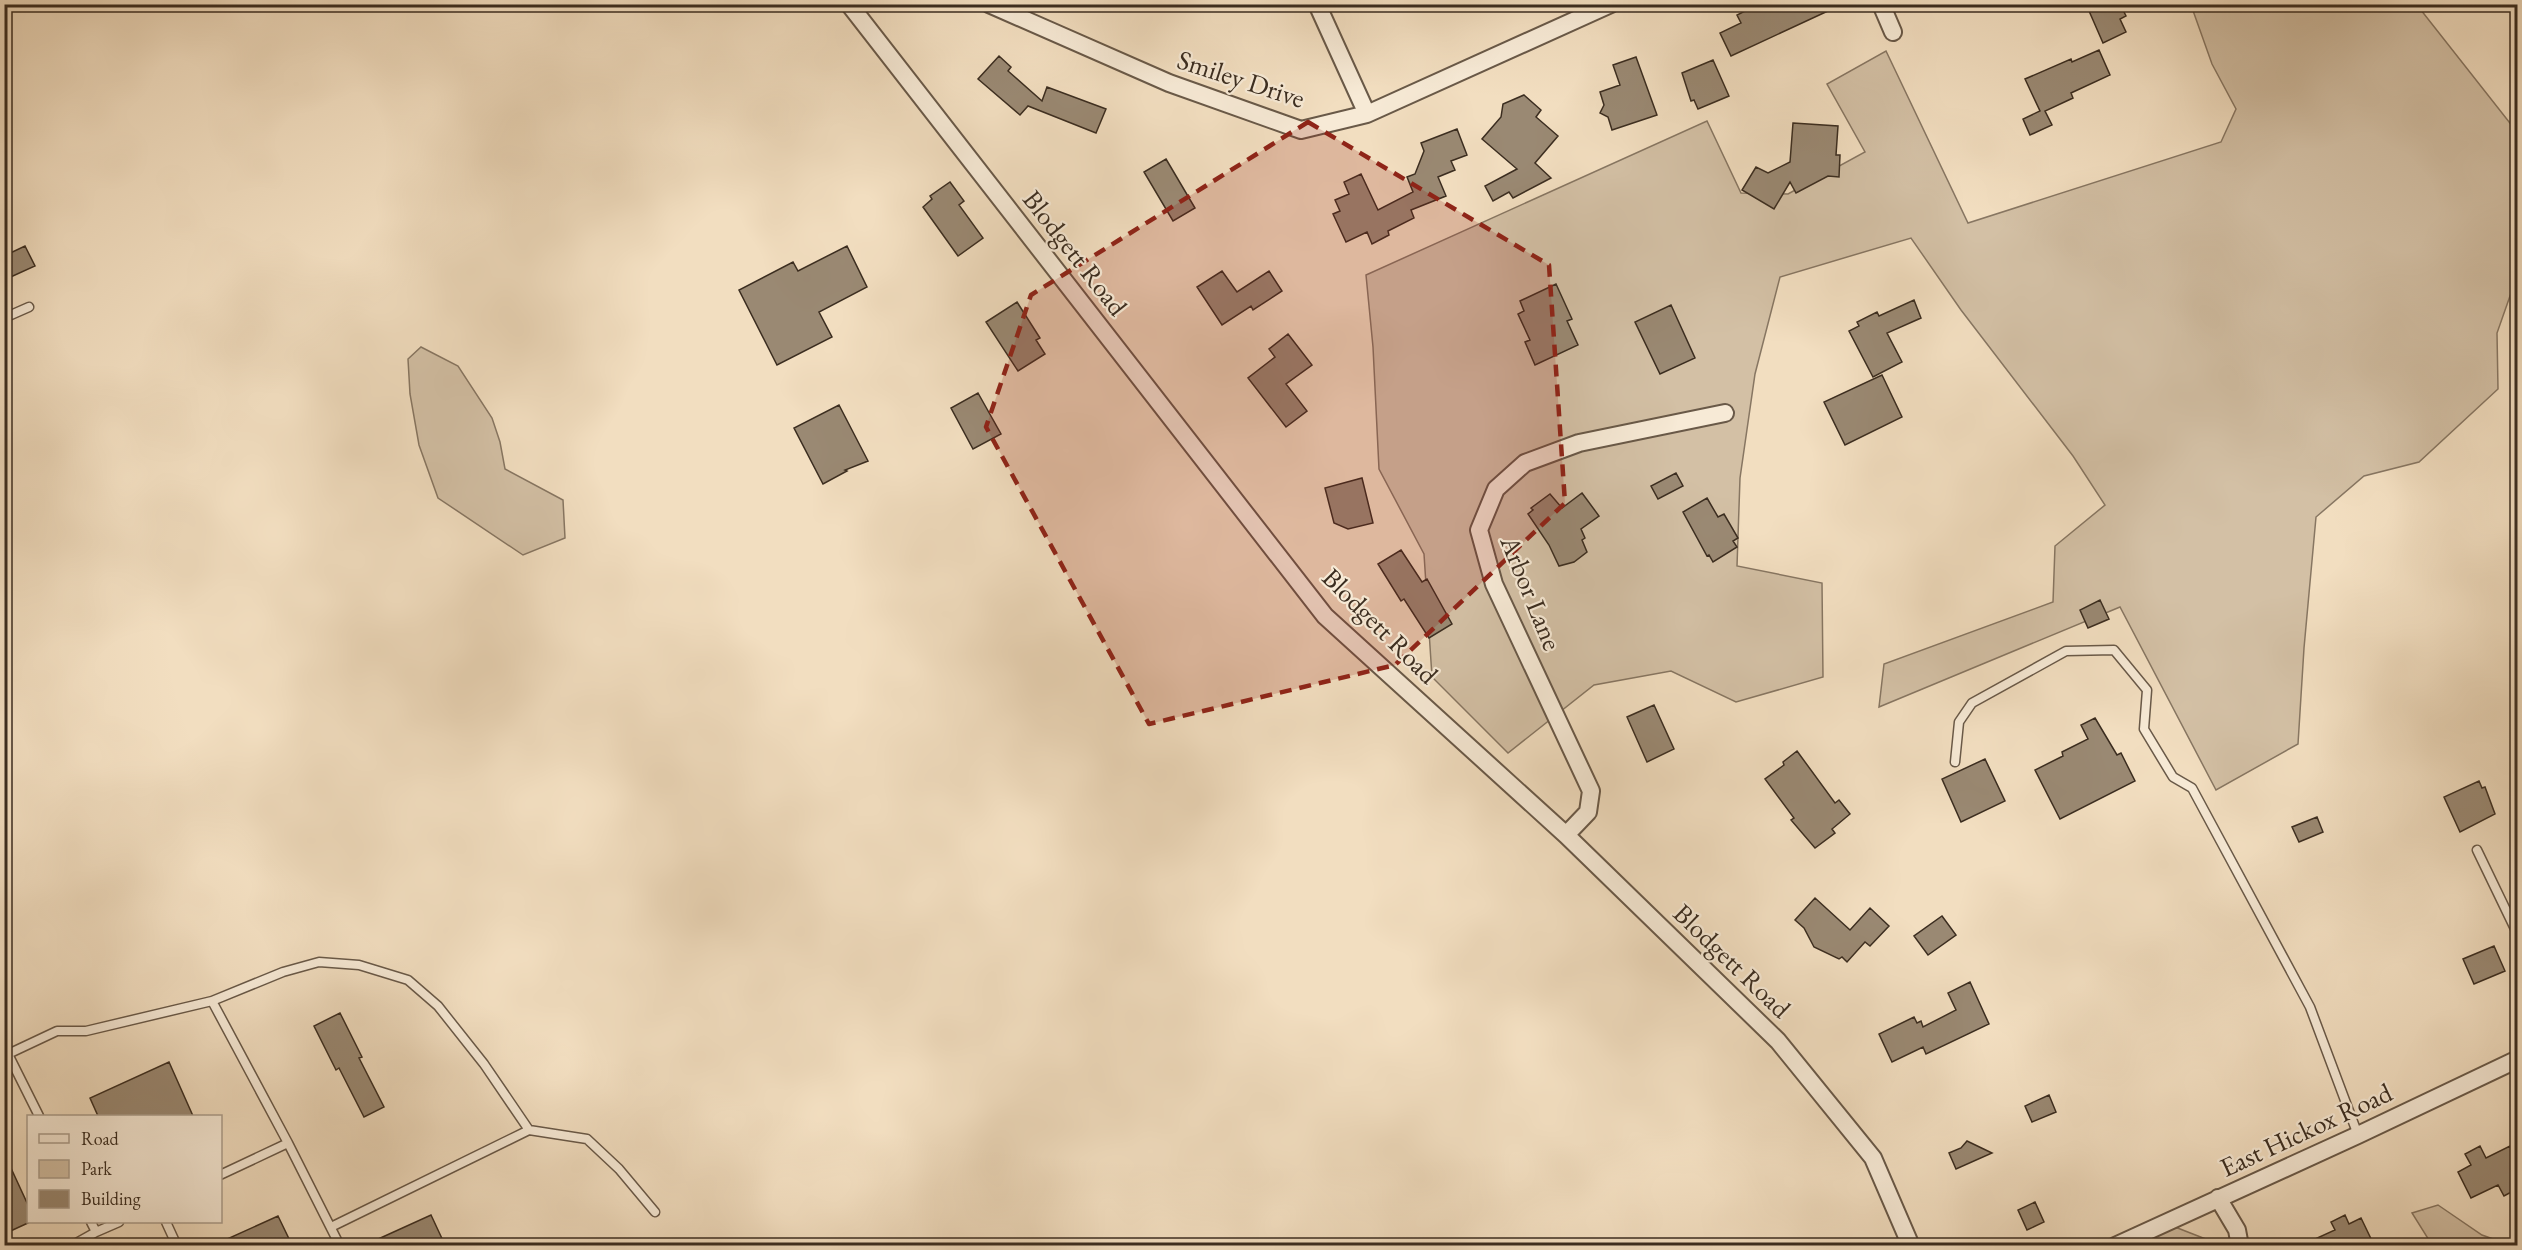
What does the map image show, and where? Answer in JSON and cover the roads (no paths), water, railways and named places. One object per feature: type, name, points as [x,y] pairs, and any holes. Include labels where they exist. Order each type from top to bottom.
[{"type":"street","name":"Blodgett Road","points":[[849,4],[1325,616],[1566,835],[1778,1041],[1873,1158],[1911,1245]]},
{"type":"street","name":"Smiley Drive","points":[[989,4],[1169,83],[1301,130],[1367,114],[1611,4]]},
{"type":"street","points":[[1317,4],[1367,114]]},
{"type":"street","points":[[1881,4],[1893,32]]},
{"type":"street","name":"Arbor Lane","points":[[1566,835],[1588,812],[1591,791],[1494,584],[1479,530],[1496,489],[1525,463],[1578,442],[1725,413]]},
{"type":"street","name":"East Hickox Road","points":[[2115,1245],[2358,1135],[2517,1059]]},
{"type":"street","points":[[2218,1198],[2237,1230],[2240,1245]]},
{"type":"lane","points":[[4,318],[29,307]]},
{"type":"lane","points":[[1955,762],[1959,722],[1972,703],[2066,651],[2114,650],[2147,690],[2144,729],[2173,777],[2192,788],[2310,1007],[2358,1135]]},
{"type":"lane","points":[[2477,850],[2517,935]]},
{"type":"lane","points":[[5,1055],[57,1031],[86,1031],[212,1001],[283,972],[319,962],[359,965],[408,980],[438,1006],[484,1064],[529,1130]]},
{"type":"lane","points":[[212,1001],[340,1245]]},
{"type":"lane","points":[[5,1055],[9,1056],[38,1115]]},
{"type":"lane","points":[[331,1227],[529,1130],[587,1138],[619,1169],[655,1212]]},
{"type":"lane","points":[[222,1174],[288,1143]]},
{"type":"lane","points":[[93,1223],[96,1232]]},
{"type":"lane","points":[[71,1245],[115,1223]]},
{"type":"lane","points":[[167,1223],[177,1245]]}]
